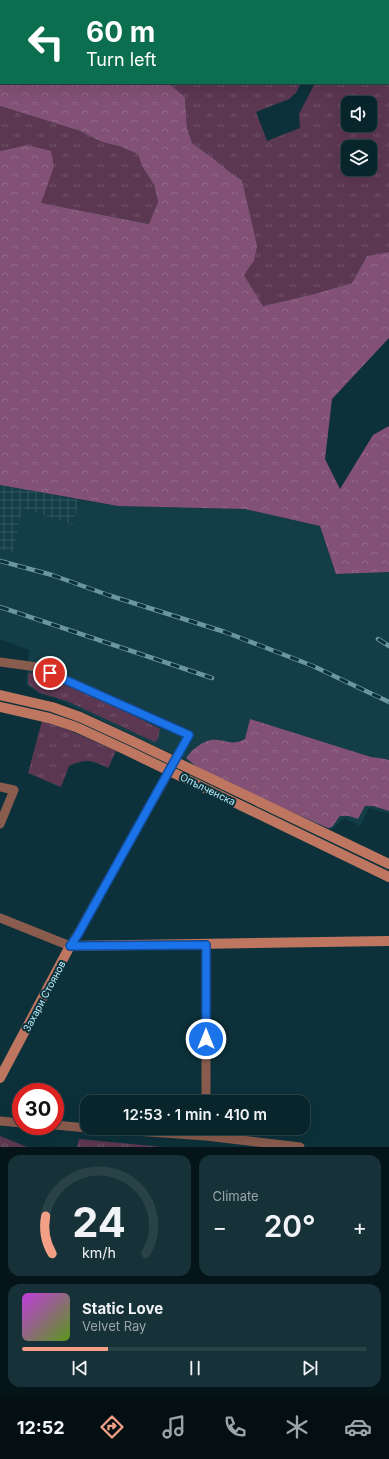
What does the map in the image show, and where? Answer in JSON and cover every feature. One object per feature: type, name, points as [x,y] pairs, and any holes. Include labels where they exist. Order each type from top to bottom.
[{"type":"street","name":"Захари Стоянов","points":[[0,662],[36,667],[189,735],[70,946],[0,1078]]},
{"type":"street","name":"Опълченска","points":[[0,696],[52,707],[80,717],[389,864]]},
{"type":"street","name":"Опълченска","points":[[0,707],[49,718],[76,727],[389,877]]},
{"type":"street","points":[[0,787],[14,790],[0,824]]},
{"type":"street","points":[[0,918],[70,946],[389,941]]},
{"type":"street","points":[[206,945],[206,1095]]},
{"type":"street","points":[[0,1121],[12,1122]]},
{"type":"street","points":[[64,1127],[80,1128]]},
{"type":"street","points":[[225,1135],[300,1147]]},
{"type":"shaded area","points":[[0,485],[79,500],[73,525],[22,508],[13,553],[0,550]]},
{"type":"shaded area","points":[[79,500],[118,506],[245,509],[320,526],[336,574],[389,572],[389,760],[371,757],[250,720],[245,738],[237,743],[211,740],[332,827],[340,816],[349,816],[358,819],[365,806],[373,806],[389,811],[389,814],[369,808],[360,826],[345,818],[331,830],[262,800],[196,768],[188,761],[54,698],[40,694],[26,685],[29,650],[0,639],[0,550],[13,553],[21,508],[73,525]],"holes":[[[29,674],[148,739],[67,701],[40,693]]]},
{"type":"green space","points":[[0,84],[169,84],[185,97],[187,128],[192,143],[242,180],[257,246],[254,261],[244,275],[263,306],[352,283],[367,256],[389,252],[389,338],[332,399],[325,459],[340,489],[373,435],[389,426],[389,572],[336,574],[320,526],[245,509],[118,506],[0,485],[0,151],[27,145],[51,151],[54,167],[41,203],[149,224],[158,202],[154,185],[142,166],[138,154],[122,147],[102,142],[80,131],[0,106]]},
{"type":"green space","points":[[169,84],[300,84],[296,93],[289,99],[256,112],[267,141],[300,128],[299,114],[314,84],[389,84],[389,252],[367,256],[352,283],[263,306],[244,275],[254,261],[250,216],[242,180],[192,143],[187,128],[185,97]]},
{"type":"green space","points":[[0,106],[80,131],[102,142],[122,147],[139,154],[142,166],[154,185],[158,202],[150,224],[40,203],[54,167],[27,145],[0,151]]},
{"type":"green space","points":[[37,671],[66,682],[160,729],[158,739],[155,742],[67,701],[40,693],[28,684],[28,674]]},
{"type":"green space","points":[[250,719],[371,757],[389,760],[389,811],[373,806],[365,806],[358,819],[349,816],[340,816],[332,827],[328,828],[247,792],[197,767],[186,758],[197,747],[207,741],[216,740],[235,742],[245,739]]},
{"type":"green space","points":[[42,721],[71,731],[116,751],[108,768],[89,761],[75,763],[69,766],[61,787],[28,773]]},
{"type":"green space","points":[[0,1136],[27,1147],[0,1147]]},
{"type":"green space","points":[[79,1139],[163,1147],[77,1147]]},
{"type":"railway","points":[[0,561],[52,575],[108,595],[225,632],[313,666],[389,702]]},
{"type":"railway","points":[[0,607],[212,678]]},
{"type":"railway","points":[[378,639],[389,646]]},
{"type":"route","points":[[50,673],[154,721],[189,735],[70,946],[206,945],[206,1039]]}]
